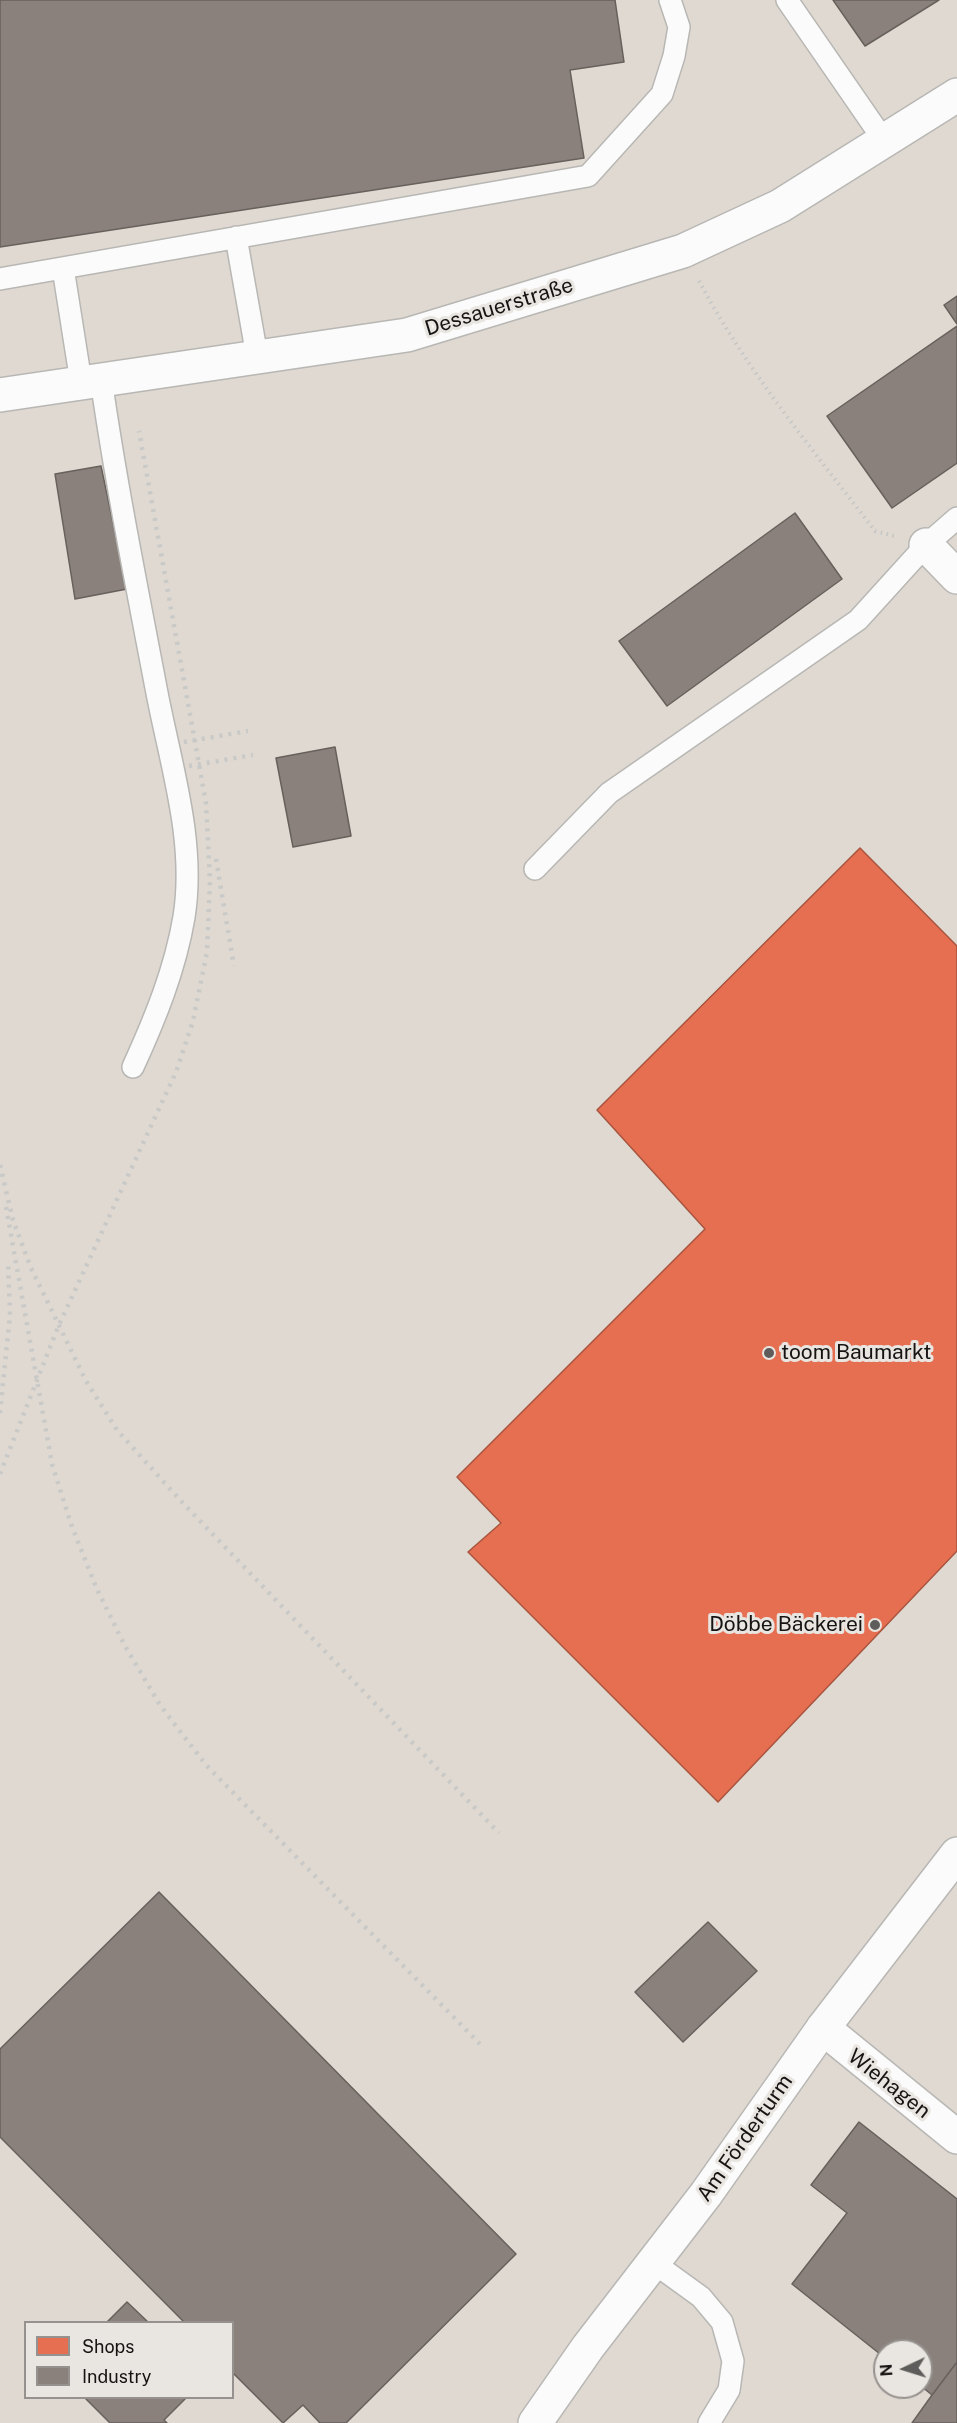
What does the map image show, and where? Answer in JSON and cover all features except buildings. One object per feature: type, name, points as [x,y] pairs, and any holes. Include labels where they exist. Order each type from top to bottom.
[{"type":"street","name":"Dessauerstraße","points":[[0,394],[407,335],[683,251],[780,206],[957,95]]},
{"type":"street","points":[[926,545],[957,577]]},
{"type":"street","name":"Am Förderturm","points":[[535,2423],[588,2347],[654,2263],[823,2028],[957,1854]]},
{"type":"street","name":"Wiehagen","points":[[823,2028],[957,2137]]},
{"type":"lane","points":[[0,279],[588,176],[662,94],[674,56],[679,27],[670,0]]},
{"type":"lane","points":[[787,0],[885,142]]},
{"type":"lane","points":[[236,237],[256,356]]},
{"type":"lane","points":[[63,268],[91,380],[187,845],[184,915],[173,963],[153,1023],[133,1067]]},
{"type":"lane","points":[[535,869],[609,793],[858,620],[926,545],[957,518]]},
{"type":"lane","points":[[654,2263],[701,2297],[722,2322],[734,2361],[729,2390],[709,2423]]},
{"type":"path","points":[[683,251],[724,329],[769,393],[875,531],[926,545]]},
{"type":"shaded area","points":[[0,0],[957,0],[957,2423],[0,2423]]},
{"type":"railway","points":[[0,1474],[58,1327],[176,1072],[193,1021],[207,952],[210,881],[206,803],[139,431]]},
{"type":"railway","points":[[184,742],[248,731]]},
{"type":"railway","points":[[189,766],[253,755]]},
{"type":"railway","points":[[216,859],[234,966]]},
{"type":"railway","points":[[0,1165],[13,1220],[31,1268],[86,1381],[117,1430],[180,1500],[499,1833]]},
{"type":"railway","points":[[6,1207],[52,1464],[71,1524],[96,1587],[125,1646],[160,1705],[206,1765],[480,2044]]},
{"type":"railway","points":[[0,1413],[10,1315],[8,1261]]},
{"type":"place","name":"toom Baumarkt","points":[[769,1353]]},
{"type":"place","name":"Döbbe Bäckerei","points":[[875,1625]]}]
